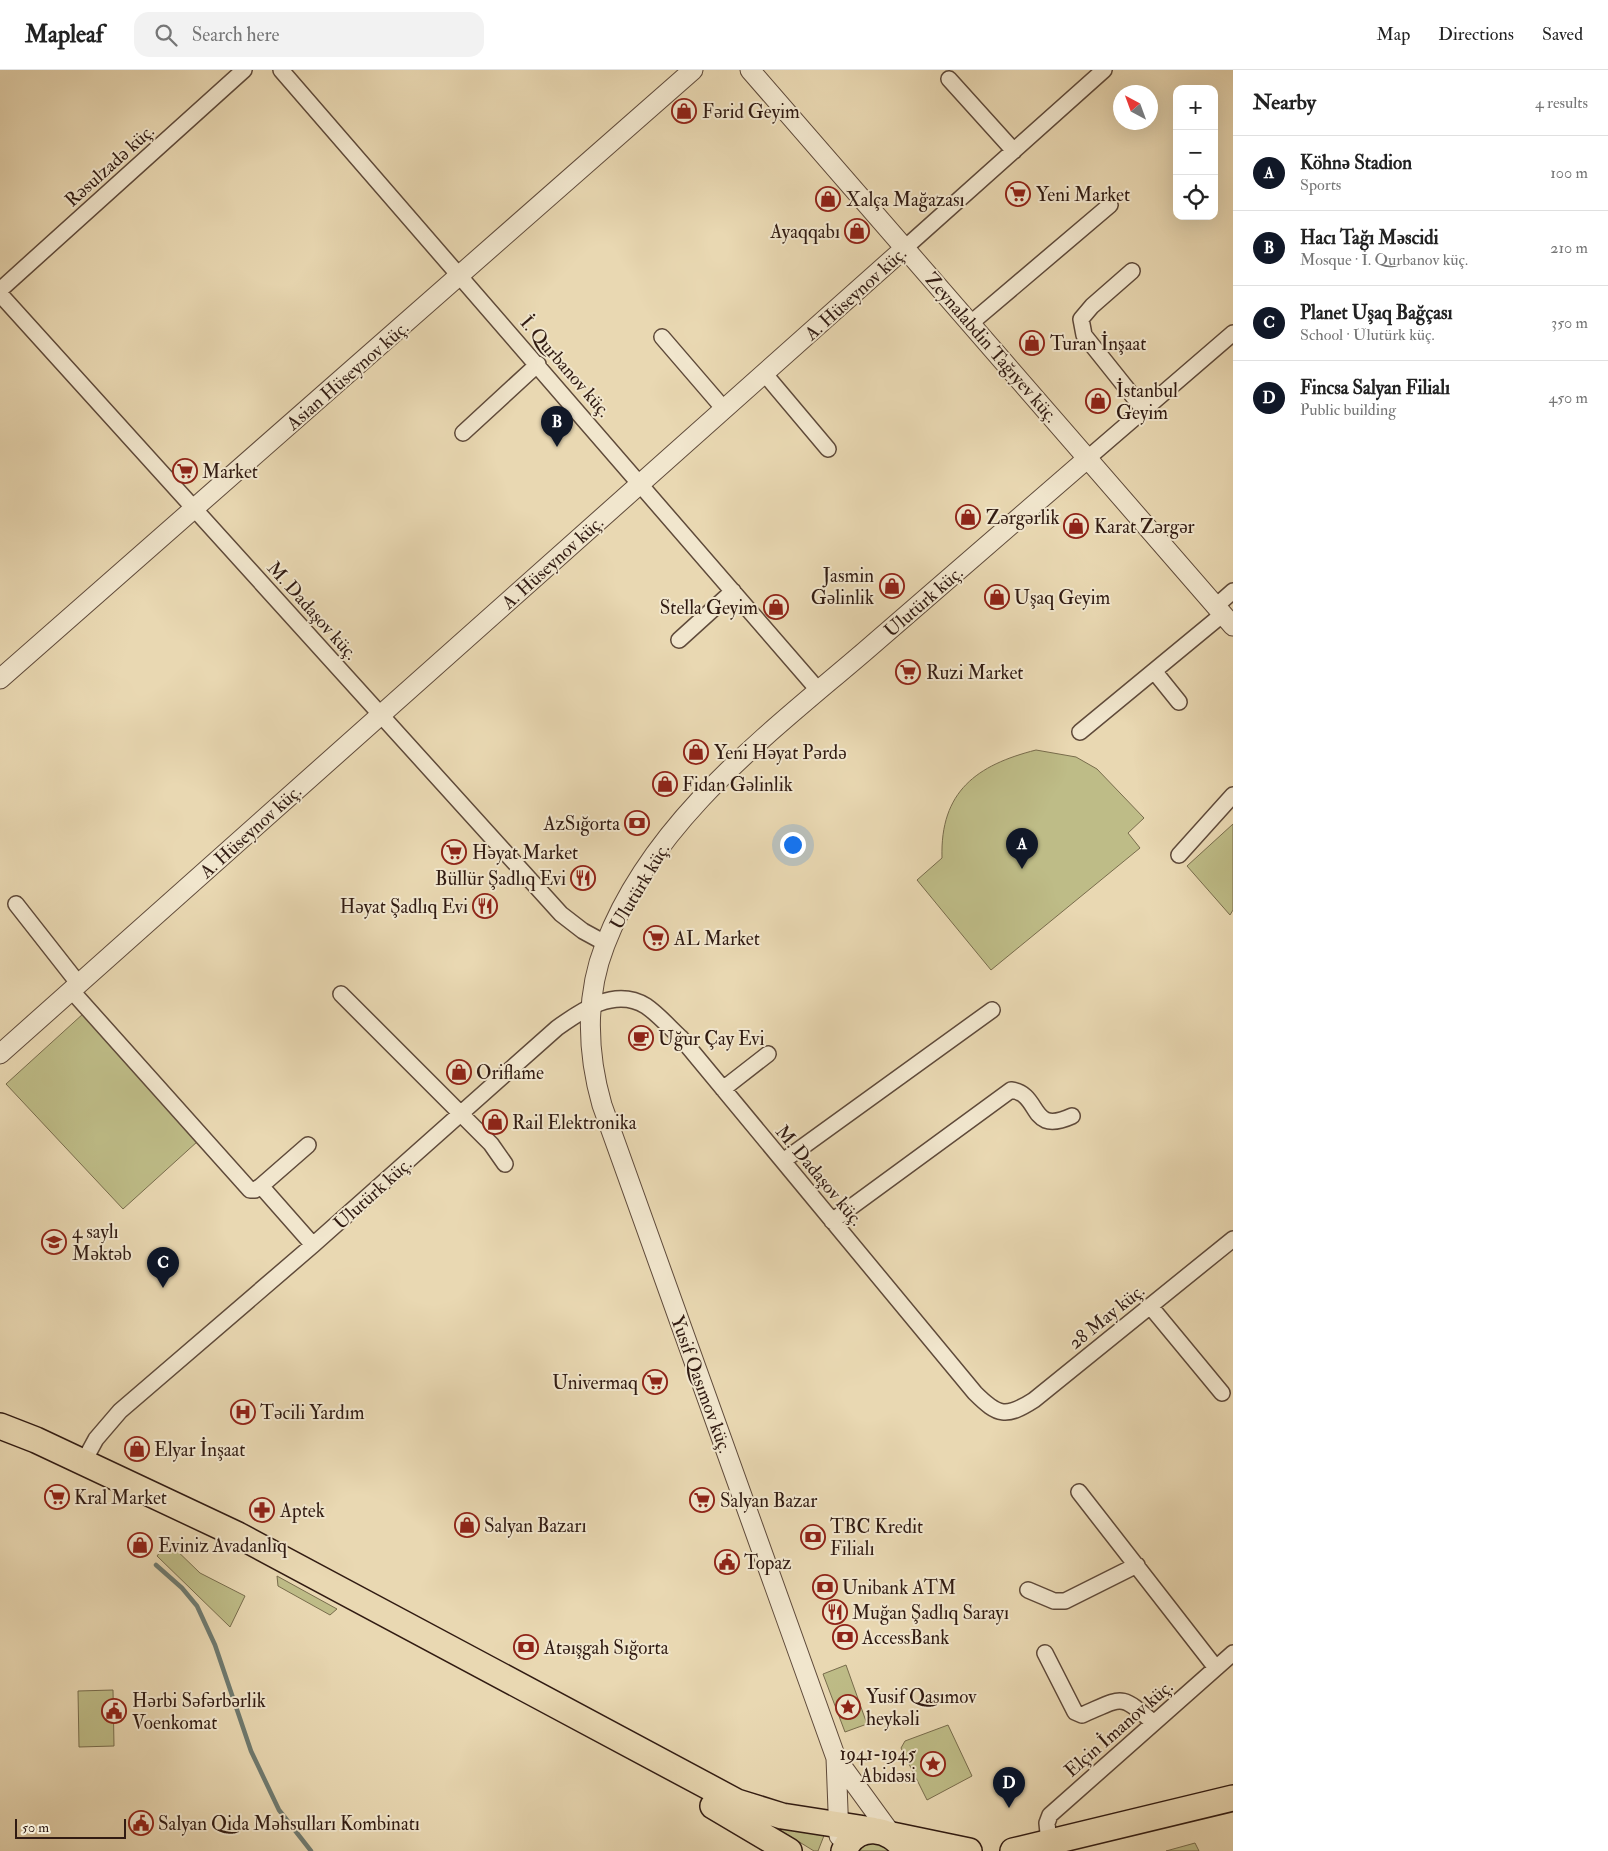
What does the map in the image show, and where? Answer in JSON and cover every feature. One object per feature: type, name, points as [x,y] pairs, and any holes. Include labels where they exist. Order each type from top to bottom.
[{"type":"main road","points":[[0,1426],[84,1461],[238,1535],[383,1611],[724,1796],[757,1810],[782,1816],[839,1825],[890,1839],[969,1851]]},
{"type":"main road","points":[[0,1439],[147,1504],[259,1559],[480,1677],[710,1804],[789,1851]]},
{"type":"main road","points":[[1013,1851],[1233,1798]]},
{"type":"main road","points":[[842,1851],[853,1838],[890,1839]]},
{"type":"street","name":"Rəsulzadə küç.","points":[[0,290],[244,70]]},
{"type":"street","name":"İ. Qurbanov küç.","points":[[281,70],[538,364],[819,691]]},
{"type":"street","name":"Asian Hüseynov küç.","points":[[0,679],[694,70]]},
{"type":"street","name":"Zeynalabdin Tağıyev küç.","points":[[750,70],[906,247],[1224,615]]},
{"type":"street","name":"A. Hüseynov küç.","points":[[0,1054],[1104,70]]},
{"type":"street","points":[[949,79],[1014,151]]},
{"type":"street","points":[[971,323],[1110,205]]},
{"type":"street","points":[[1132,271],[1092,306],[1081,320],[1084,335],[1144,410]]},
{"type":"street","name":"M. Dadaşov küç.","points":[[0,294],[561,914],[583,932],[605,943]]},
{"type":"street","name":"Ulutürk küç.","points":[[84,1461],[96,1439],[120,1411],[313,1245],[557,1028],[592,1005],[600,959],[605,943],[630,894],[656,853],[680,823],[711,790],[819,691],[1233,333]]},
{"type":"street","points":[[662,337],[724,409]]},
{"type":"street","points":[[463,433],[538,364]]},
{"type":"street","points":[[764,373],[828,449]]},
{"type":"street","points":[[679,640],[733,591]]},
{"type":"street","points":[[1080,732],[1224,615],[1233,591]]},
{"type":"street","points":[[1154,671],[1179,702]]},
{"type":"street","points":[[1179,855],[1233,795]]},
{"type":"street","points":[[16,904],[75,987],[246,1186],[255,1190],[308,1145]]},
{"type":"street","points":[[340,994],[495,1149],[505,1164]]},
{"type":"street","name":"M. Dadaşov küç.","points":[[592,1005],[614,999],[629,1000],[647,1007],[681,1038],[975,1393],[989,1407],[999,1412]]},
{"type":"street","name":"Yusif Qasımov küç.","points":[[592,1005],[589,1031],[591,1059],[602,1105],[836,1758]]},
{"type":"street","points":[[783,1161],[992,1010]]},
{"type":"street","points":[[722,1089],[768,1054]]},
{"type":"street","points":[[832,1221],[1012,1090],[1024,1096],[1043,1119],[1050,1123],[1057,1123],[1072,1116]]},
{"type":"street","points":[[261,1186],[313,1245]]},
{"type":"street","name":"28 May küç.","points":[[999,1412],[1009,1413],[1020,1409],[1034,1400],[1233,1239]]},
{"type":"street","points":[[1150,1306],[1222,1393]]},
{"type":"street","points":[[1080,1492],[1216,1668]]},
{"type":"street","points":[[1028,1590],[1054,1601],[1065,1601],[1136,1565]]},
{"type":"street","points":[[1045,1653],[1075,1712],[1082,1715],[1117,1700],[1129,1702],[1154,1723]]},
{"type":"street","name":"Elçin İmanov küç.","points":[[1049,1843],[1047,1823],[1050,1815],[1233,1653]]},
{"type":"street","points":[[836,1758],[842,1851]]},
{"type":"street","points":[[836,1758],[890,1839]]},
{"type":"shaded area","points":[[1036,750],[1076,757],[1097,769],[1144,818],[1128,833],[1140,848],[991,970],[917,880],[942,858],[943,835],[948,815],[955,798],[966,784],[996,764]]},
{"type":"shaded area","points":[[1233,824],[1233,910],[1230,915],[1187,866]]},
{"type":"shaded area","points":[[84,1013],[198,1141],[123,1209],[6,1084]]},
{"type":"shaded area","points":[[168,1542],[200,1573],[245,1596],[230,1627],[157,1556]]},
{"type":"shaded area","points":[[277,1576],[337,1609],[330,1615],[278,1586]]},
{"type":"shaded area","points":[[846,1665],[867,1724],[845,1732],[823,1674]]},
{"type":"shaded area","points":[[113,1690],[114,1746],[79,1747],[78,1691]]},
{"type":"shaded area","points":[[948,1725],[972,1776],[927,1800],[901,1748],[905,1741]]},
{"type":"shaded area","points":[[770,1824],[825,1833],[818,1851],[814,1851]]},
{"type":"shaded area","points":[[868,1843],[877,1843],[890,1851],[858,1851]]},
{"type":"shaded area","points":[[1195,1843],[1199,1851],[1166,1851]]},
{"type":"waterway","points":[[156,1565],[182,1588],[197,1606],[215,1645],[251,1751],[279,1810],[311,1851]]},
{"type":"place","name":"Fərid Geyim","points":[[684,111]]},
{"type":"place","name":"Yeni Market","points":[[1018,194]]},
{"type":"place","name":"Xalça Mağazası","points":[[828,199]]},
{"type":"place","name":"Ayaqqabı","points":[[857,231]]},
{"type":"place","name":"Turan İnşaat","points":[[1032,343]]},
{"type":"place","name":"İstanbul Geyim","points":[[1098,401]]},
{"type":"place","name":"Hacı Tağı Məscidi","points":[[557,447]]},
{"type":"place","name":"Market","points":[[185,471]]},
{"type":"place","name":"Zərgərlik","points":[[968,517]]},
{"type":"place","name":"Karat Zərgər","points":[[1076,526]]},
{"type":"place","name":"Jasmin Gəlinlik","points":[[892,586]]},
{"type":"place","name":"Uşaq Geyim","points":[[997,597]]},
{"type":"place","name":"Stella Geyim","points":[[776,607]]},
{"type":"place","name":"Ruzi Market","points":[[908,672]]},
{"type":"place","name":"Yeni Həyat Pərdə","points":[[696,752]]},
{"type":"place","name":"Fidan Gəlinlik","points":[[665,784]]},
{"type":"place","name":"AzSığorta","points":[[637,823]]},
{"type":"place","name":"Həyat Market","points":[[454,852]]},
{"type":"place","name":"Köhnə Stadion","points":[[1022,869]]},
{"type":"place","name":"Büllür Şadlıq Evi","points":[[583,878]]},
{"type":"place","name":"Həyat Şadlıq Evi","points":[[485,906]]},
{"type":"place","name":"AL Market","points":[[656,938]]},
{"type":"place","name":"Uğur Çay Evi","points":[[641,1038]]},
{"type":"place","name":"Oriflame","points":[[459,1072]]},
{"type":"place","name":"Rail Elektronika","points":[[495,1122]]},
{"type":"place","name":"4 saylı Məktəb","points":[[54,1242]]},
{"type":"place","name":"Planet Uşaq Bağçası","points":[[163,1288]]},
{"type":"place","name":"Univermaq","points":[[655,1382]]},
{"type":"place","name":"Təcili Yardım","points":[[243,1412]]},
{"type":"place","name":"Elyar İnşaat","points":[[137,1449]]},
{"type":"place","name":"Kral Market","points":[[57,1497]]},
{"type":"place","name":"Salyan Bazar","points":[[702,1500]]},
{"type":"place","name":"Aptek","points":[[262,1510]]},
{"type":"place","name":"Salyan Bazarı","points":[[467,1525]]},
{"type":"place","name":"TBC Kredit Filialı","points":[[813,1537]]},
{"type":"place","name":"Eviniz Avadanlıq","points":[[140,1545]]},
{"type":"place","name":"Topaz","points":[[727,1562]]},
{"type":"place","name":"Unibank ATM","points":[[825,1587]]},
{"type":"place","name":"Muğan Şadlıq Sarayı","points":[[835,1612]]},
{"type":"place","name":"AccessBank","points":[[845,1637]]},
{"type":"place","name":"Atəışgah Sığorta","points":[[526,1647]]},
{"type":"place","name":"Yusif Qasımov heykəli","points":[[848,1707]]},
{"type":"place","name":"Hərbi Səfərbərlik Voenkomat","points":[[114,1711]]},
{"type":"place","name":"1941-1945 Abidəsi","points":[[933,1764]]},
{"type":"place","name":"Fincsa Salyan Filialı","points":[[1009,1808]]},
{"type":"place","name":"Salyan Qida Məhsulları Kombinatı","points":[[141,1823]]}]
